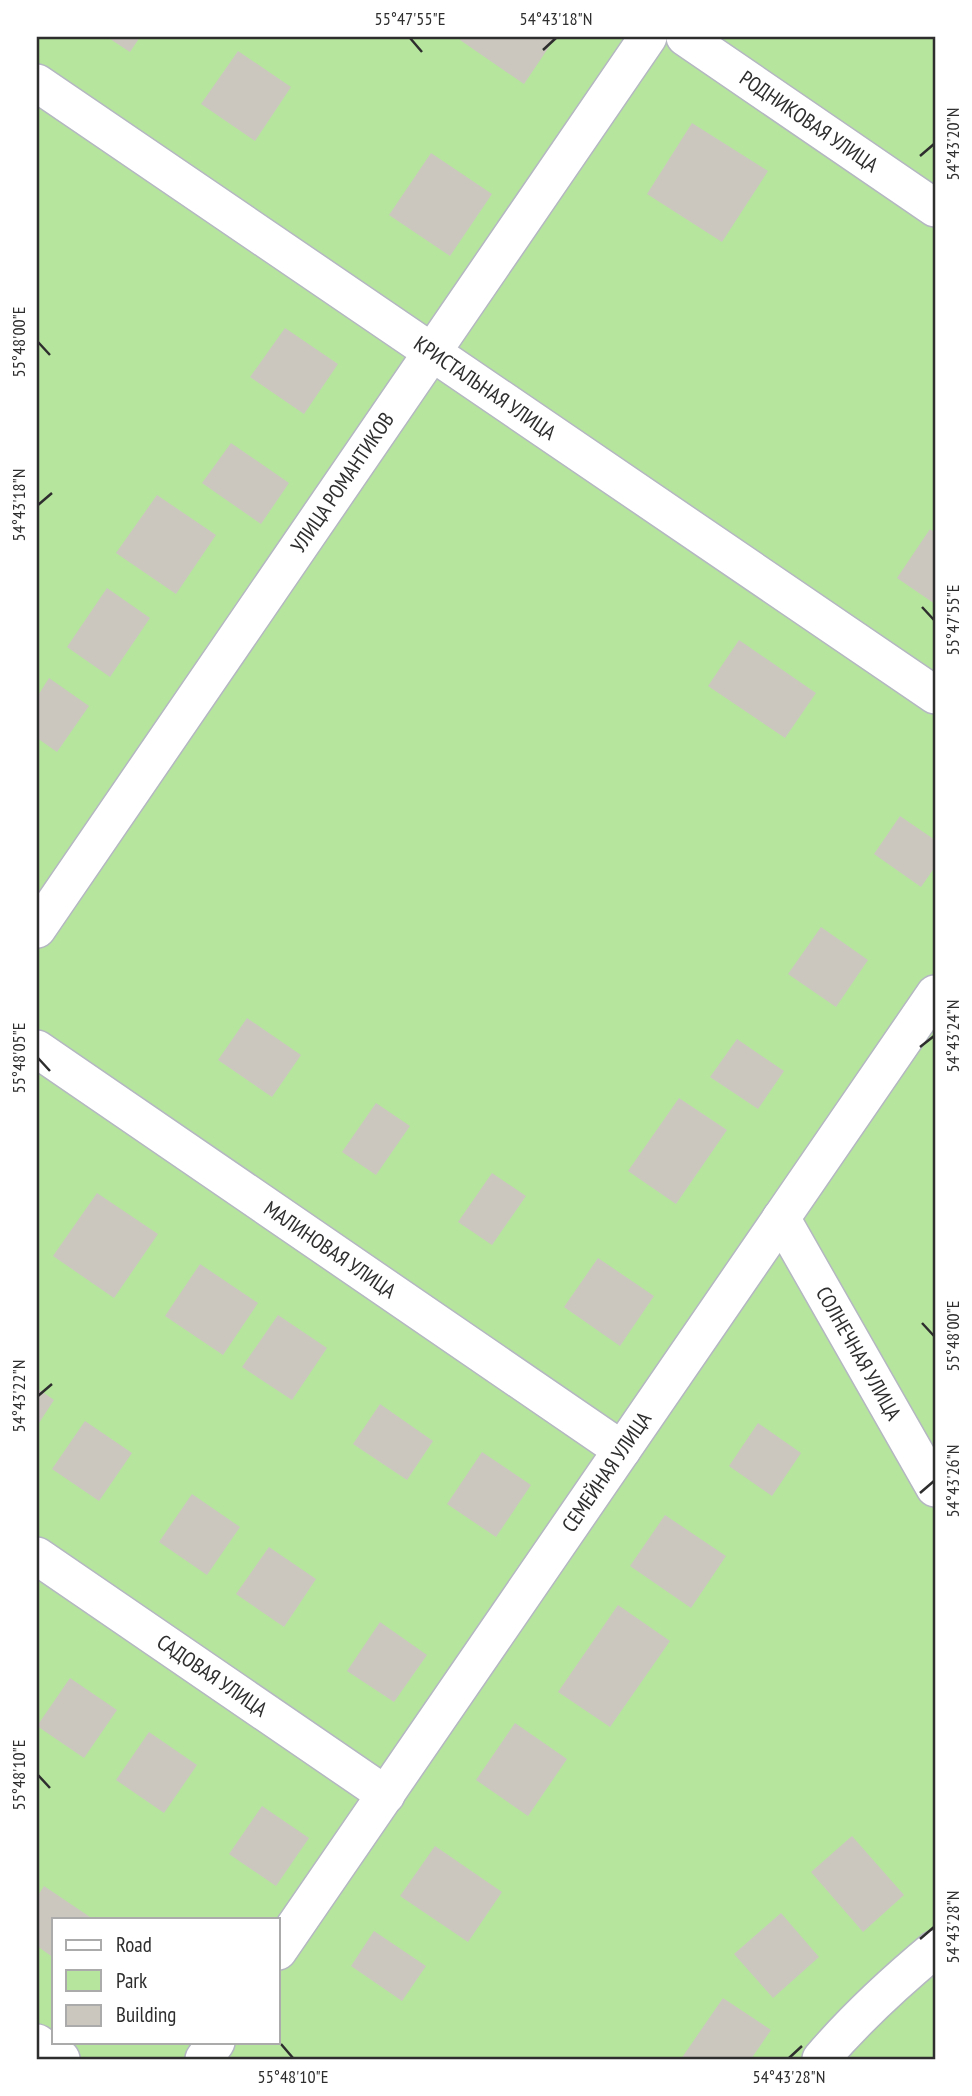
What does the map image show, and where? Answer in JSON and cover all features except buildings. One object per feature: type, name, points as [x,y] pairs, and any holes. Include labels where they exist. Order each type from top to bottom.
[{"type":"street","name":"УЛИЦА РОМАНТИКОВ","points":[[37,929],[648,37]]},
{"type":"street","name":"РОДНИКОВАЯ УЛИЦА","points":[[685,37],[935,208]]},
{"type":"street","name":"КРИСТАЛЬНАЯ УЛИЦА","points":[[37,83],[935,695]]},
{"type":"street","name":"СЕМЕЙНАЯ УЛИЦА","points":[[280,1948],[935,994]]},
{"type":"street","name":"МАЛИНОВАЯ УЛИЦА","points":[[37,1049],[622,1450]]},
{"type":"street","name":"СОЛНЕЧНАЯ УЛИЦА","points":[[781,1218],[935,1488]]},
{"type":"street","name":"САДОВАЯ УЛИЦА","points":[[37,1556],[386,1795]]},
{"type":"street","points":[[821,2059],[878,1998],[935,1948]]},
{"type":"street","points":[[37,2043],[61,2059]]},
{"type":"street","points":[[204,2059],[215,2044]]},
{"type":"green space","points":[[37,37],[935,37],[935,2059],[37,2059]]}]
